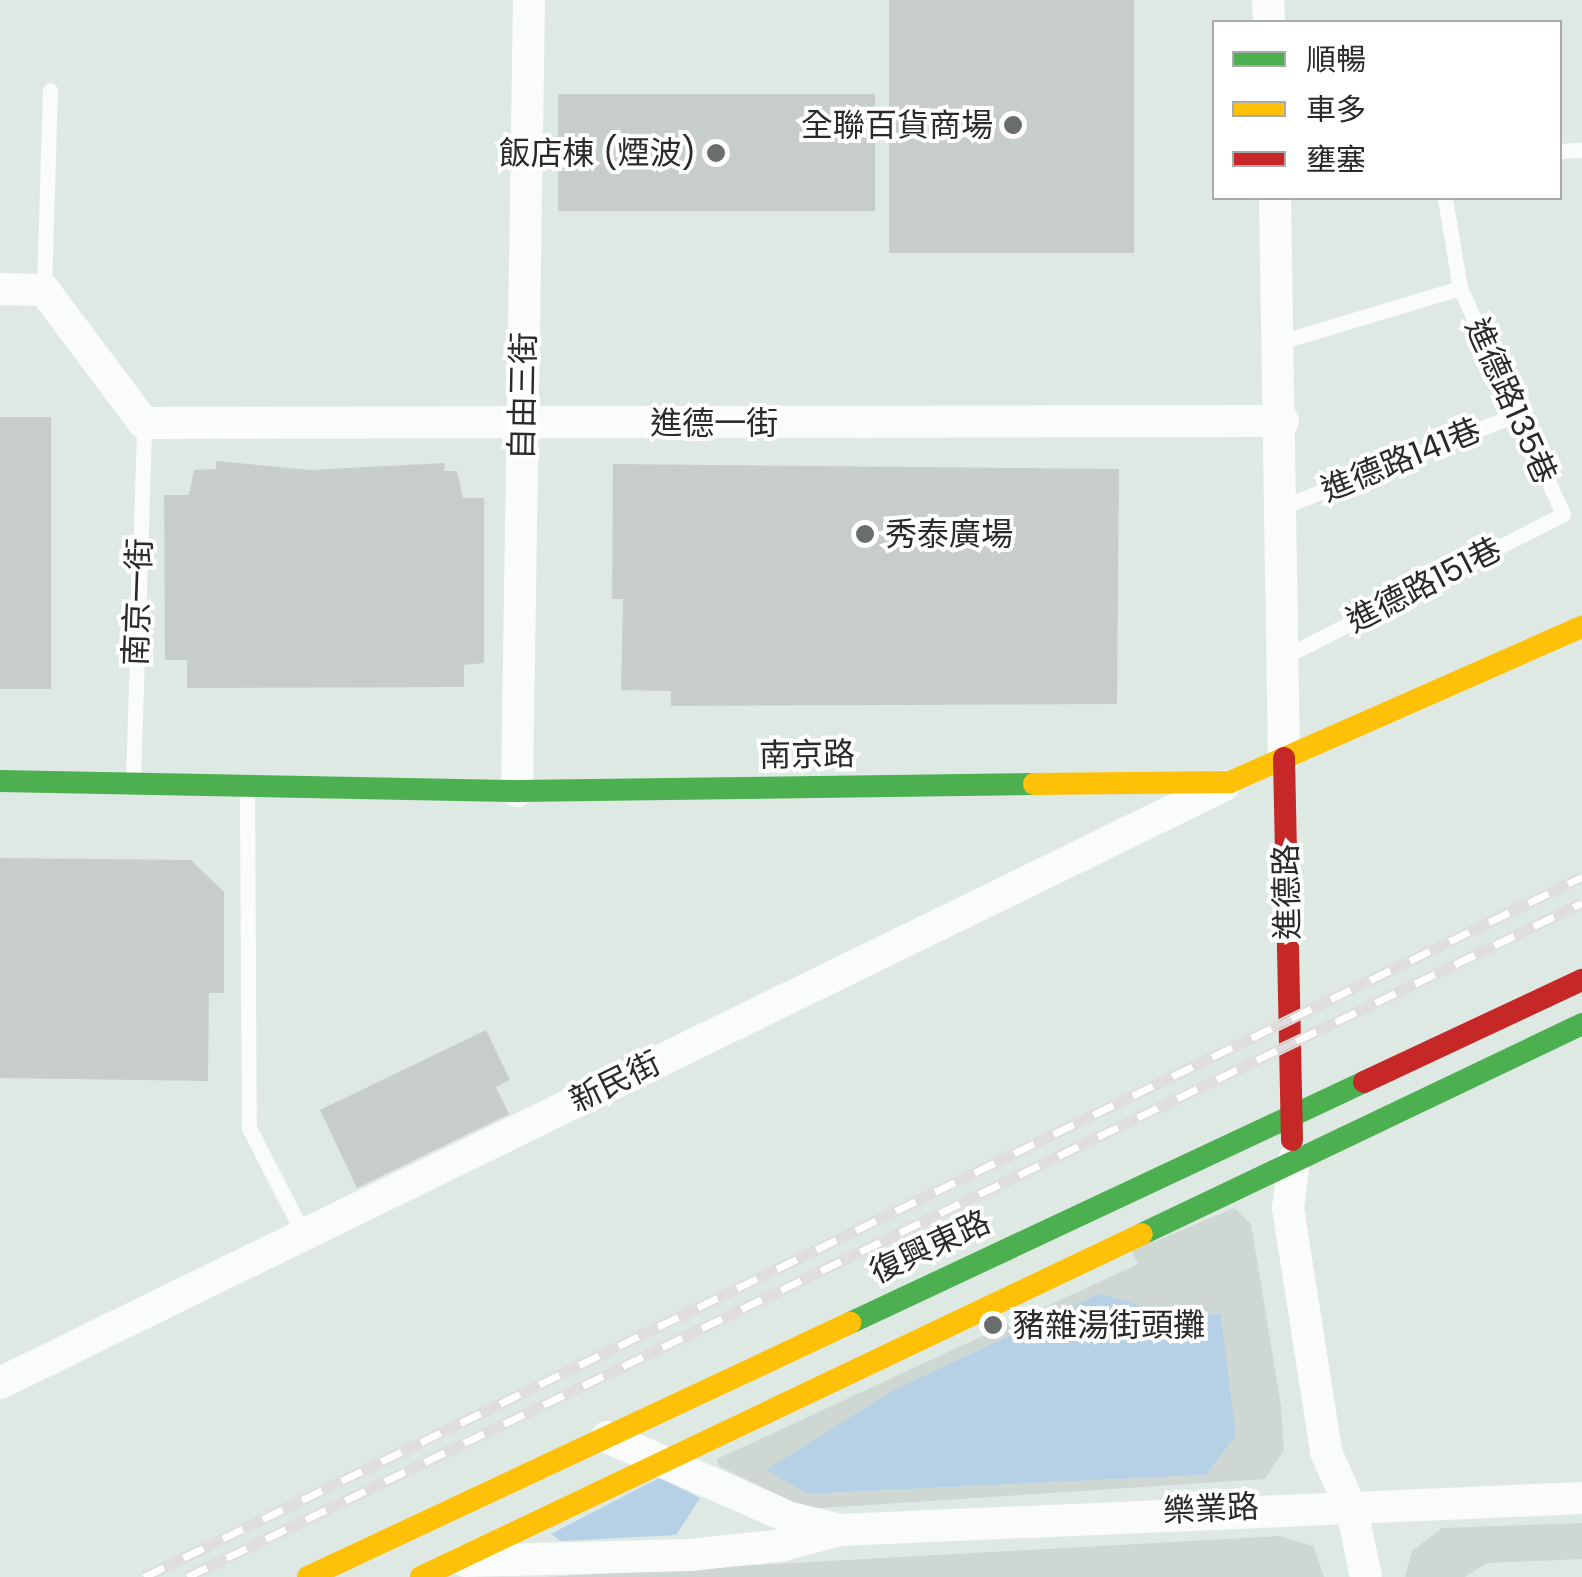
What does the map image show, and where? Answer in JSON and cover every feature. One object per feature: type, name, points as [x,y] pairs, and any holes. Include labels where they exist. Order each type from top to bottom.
[{"type":"street","name":"自由三街","points":[[517,792],[529,0]]},
{"type":"street","name":"進德路","points":[[1275,200],[1283,421],[1289,1114],[1294,1160],[1288,1208],[1326,1452],[1352,1510],[1366,1577]]},
{"type":"street","points":[[0,289],[44,290],[144,423]]},
{"type":"street","name":"進德一街","points":[[144,423],[1283,421]]},
{"type":"street","name":"南京路","points":[[0,781],[247,781],[517,792],[1230,782],[1582,627]]},
{"type":"street","name":"新民街","points":[[0,1383],[1230,782]]},
{"type":"street","name":"復興東路","points":[[308,1577],[1582,980]]},
{"type":"street","points":[[421,1577],[660,1459],[1582,1024]]},
{"type":"street","name":"樂業路","points":[[607,1437],[791,1518],[840,1530]]},
{"type":"street","name":"樂業路","points":[[451,1562],[690,1554],[783,1546],[840,1530],[1288,1505],[1352,1510],[1582,1498]]},
{"type":"lane","points":[[44,290],[50,90]]},
{"type":"lane","name":"進德路135巷","points":[[1446,200],[1460,288],[1562,514]]},
{"type":"lane","name":"進德路135巷","points":[[1280,342],[1460,288]]},
{"type":"lane","name":"進德路141巷","points":[[1284,506],[1517,414]]},
{"type":"lane","name":"南京一街","points":[[133,781],[144,423]]},
{"type":"lane","name":"進德路151巷","points":[[1286,656],[1562,514]]},
{"type":"lane","points":[[247,781],[248,1128],[303,1233]]},
{"type":"shaded area","points":[[1234,1208],[1251,1224],[1281,1406],[1284,1450],[1265,1479],[807,1509],[719,1466],[717,1459],[1138,1264],[1132,1251]],"holes":[[[1101,1293],[1173,1316],[1221,1314],[1236,1436],[1206,1475],[808,1494],[766,1470],[893,1390]]]},
{"type":"shaded area","points":[[1101,1293],[1173,1316],[1221,1313],[1236,1436],[1206,1475],[807,1494],[765,1470],[893,1390]]},
{"type":"shaded area","points":[[659,1478],[700,1498],[676,1535],[561,1541],[551,1534]]},
{"type":"shaded area","points":[[1582,1523],[1582,1559],[1487,1563],[1465,1577],[1405,1577],[1412,1551],[1442,1528]]},
{"type":"shaded area","points":[[1280,1536],[1313,1546],[1324,1577],[544,1577]]},
{"type":"building","name":"全聯百貨商場","points":[[889,0],[1134,0],[1134,253],[889,253]]},
{"type":"building","name":"飯店棟 (煙波)","points":[[558,94],[875,94],[875,211],[558,211]]},
{"type":"building","points":[[0,417],[51,417],[51,689],[0,689]]},
{"type":"building","points":[[216,461],[310,470],[445,463],[444,471],[457,471],[463,498],[484,498],[484,663],[464,665],[464,687],[187,688],[187,660],[165,660],[164,495],[189,495],[194,470],[216,469]]},
{"type":"building","points":[[613,464],[1119,469],[1117,704],[671,706],[671,691],[621,690],[623,599],[612,599]]},
{"type":"building","points":[[0,858],[191,860],[224,892],[224,993],[209,993],[208,1081],[0,1078]]},
{"type":"building","points":[[486,1030],[510,1080],[496,1087],[509,1114],[357,1188],[320,1110]]},
{"type":"railway","points":[[144,1577],[1582,877]]},
{"type":"railway","points":[[187,1577],[1582,903]]},
{"type":"traffic: fast","points":[[0,781],[517,791],[1034,784]]},
{"type":"traffic: fast","points":[[1142,1234],[1582,1024]]},
{"type":"traffic: fast","points":[[850,1323],[1364,1082]]},
{"type":"traffic: slow","points":[[1034,784],[1230,782],[1582,627]]},
{"type":"traffic: slow","points":[[421,1577],[1142,1234]]},
{"type":"traffic: slow","points":[[308,1577],[850,1323]]},
{"type":"traffic: jam","points":[[1284,758],[1292,1140]]},
{"type":"traffic: jam","points":[[1364,1082],[1582,980]]},
{"type":"place","name":"全聯百貨商場","points":[[1013,125]]},
{"type":"place","name":"飯店棟 (煙波)","points":[[716,153]]},
{"type":"place","name":"秀泰廣場","points":[[865,534]]},
{"type":"place","name":"豬雜湯街頭攤","points":[[993,1325]]}]
